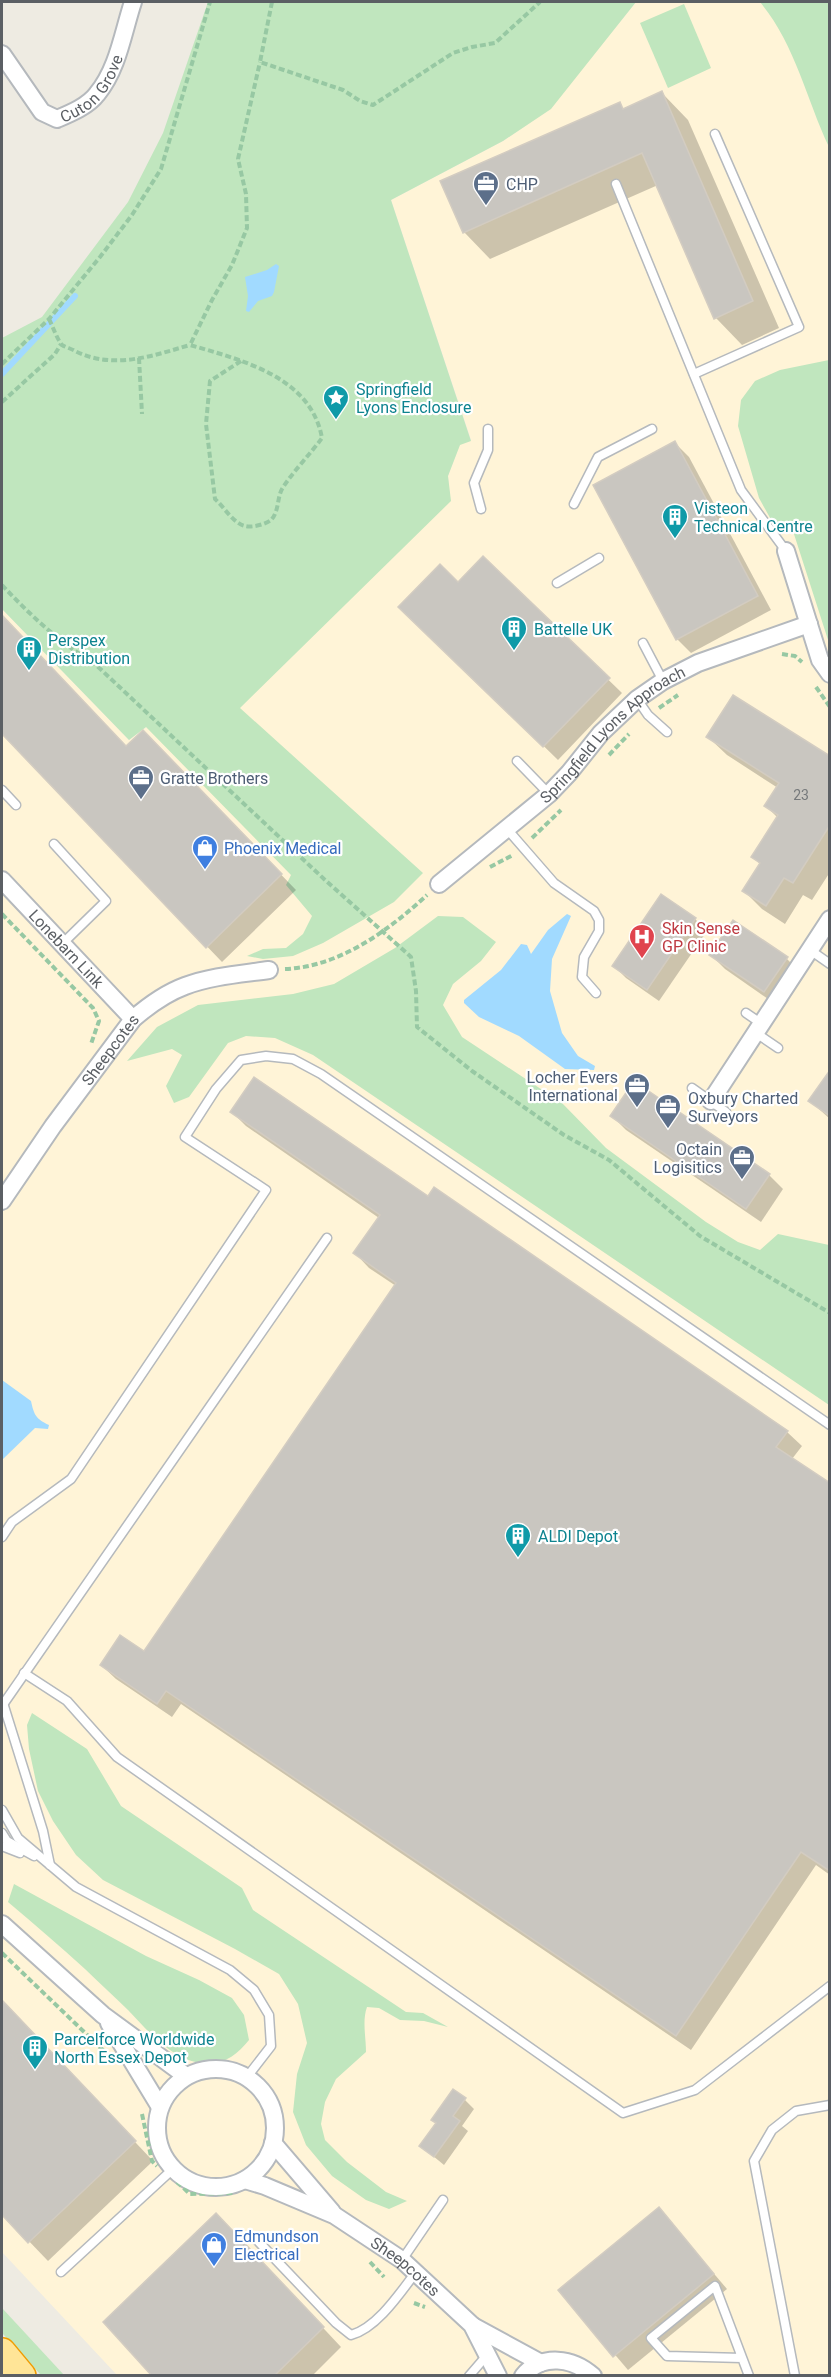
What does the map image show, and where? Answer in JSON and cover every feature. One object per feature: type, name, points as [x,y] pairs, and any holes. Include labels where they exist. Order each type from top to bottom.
[{"type":"highway","points":[[2,2352],[22,2376]]},
{"type":"street","name":"Cuton Grove","points":[[2,54],[42,112],[57,119],[75,112],[97,95],[112,69],[133,2]]},
{"type":"street","points":[[786,551],[820,660],[830,674]]},
{"type":"street","name":"Springfield Lyons Approach","points":[[439,884],[549,794],[601,733],[636,699],[663,681],[698,663],[809,624]]},
{"type":"street","name":"Lonebarn Link","points":[[2,880],[133,1019]]},
{"type":"street","points":[[711,1101],[830,919]]},
{"type":"street","name":"Sheepcotes","points":[[2,1201],[53,1126],[133,1019],[149,1005],[184,986],[219,977],[268,970]]},
{"type":"street","points":[[2,1924],[104,2015],[186,2076]]},
{"type":"street","points":[[104,2015],[159,2107]]},
{"type":"street","points":[[216,2068],[232,2071],[247,2077],[261,2089],[271,2106],[275,2124],[273,2143],[261,2165],[245,2180],[225,2187],[205,2187],[186,2180],[173,2169],[161,2153],[156,2123],[159,2107],[170,2089],[186,2076],[201,2070],[216,2068]]},
{"type":"street","name":"Sheepcotes","points":[[273,2143],[334,2215]]},
{"type":"street","name":"Sheepcotes","points":[[245,2180],[334,2215],[402,2260],[472,2325],[542,2363]]},
{"type":"street","name":"Sheepcotes","points":[[472,2325],[498,2376]]},
{"type":"street","points":[[523,2376],[542,2363],[558,2360],[574,2362],[593,2376]]},
{"type":"lane","points":[[694,374],[799,327],[715,134]]},
{"type":"lane","points":[[616,184],[741,490],[786,551]]},
{"type":"lane","points":[[481,508],[474,483],[488,450],[488,429]]},
{"type":"lane","points":[[574,504],[598,457],[652,429]]},
{"type":"lane","points":[[557,584],[599,558]]},
{"type":"lane","points":[[643,643],[663,681]]},
{"type":"lane","points":[[636,699],[648,715],[667,732]]},
{"type":"lane","points":[[517,761],[549,794]]},
{"type":"lane","points":[[2,790],[16,806]]},
{"type":"lane","points":[[507,829],[554,884],[594,911],[599,920],[599,931],[584,957],[582,968],[582,977],[596,993]]},
{"type":"lane","points":[[54,844],[105,901],[62,944]]},
{"type":"lane","points":[[810,950],[830,964]]},
{"type":"lane","points":[[746,1013],[778,1048]]},
{"type":"lane","points":[[2,1537],[12,1522],[71,1479],[266,1190],[185,1137],[216,1089],[241,1060],[266,1056],[293,1059],[321,1074],[830,1425]]},
{"type":"lane","points":[[692,1088],[726,1112]]},
{"type":"lane","points":[[50,1865],[43,1831],[2,1705],[327,1238]]},
{"type":"lane","points":[[24,1673],[68,1701],[117,1757],[623,2113],[694,2090],[830,1986]]},
{"type":"lane","points":[[2,1810],[18,1838],[76,1887],[230,1970],[254,1990],[269,2015],[271,2046],[247,2077]]},
{"type":"lane","points":[[2,1833],[8,1841],[50,1865]]},
{"type":"lane","points":[[2,1846],[50,1865]]},
{"type":"lane","points":[[795,2376],[754,2161],[772,2130],[796,2111],[830,2105]]},
{"type":"lane","points":[[61,2272],[173,2169]]},
{"type":"lane","points":[[402,2260],[443,2200]]},
{"type":"lane","points":[[256,2239],[336,2323],[351,2335],[365,2330],[400,2293],[416,2272]]},
{"type":"lane","points":[[742,2358],[667,2356],[651,2338],[715,2286],[749,2376]]},
{"type":"lane","points":[[469,2376],[488,2354]]},
{"type":"path","points":[[2,364],[49,319],[132,215],[161,168],[210,2]]},
{"type":"path","points":[[190,345],[232,265],[247,228],[246,194],[238,159],[272,2]]},
{"type":"path","points":[[260,62],[343,90],[360,101],[373,105],[453,53],[495,43],[540,2]]},
{"type":"path","points":[[49,319],[61,343],[84,355],[104,361],[139,358],[190,345],[241,360],[274,374],[308,403],[320,423],[322,438],[283,488],[271,520],[246,527],[231,518],[228,510],[215,499],[206,424],[210,381],[241,360]]},
{"type":"path","points":[[2,402],[55,354],[61,343]]},
{"type":"path","points":[[139,358],[142,414]]},
{"type":"path","points":[[2,585],[27,611],[79,654],[95,664],[324,879],[411,957],[417,991],[417,1027],[472,1071],[555,1129],[609,1160],[700,1236],[830,1313]]},
{"type":"path","points":[[2,914],[93,1008],[99,1022],[91,1045]]},
{"type":"path","points":[[2,1953],[82,2029],[112,2061]]},
{"type":"path","points":[[141,2106],[152,2161]]},
{"type":"path","points":[[363,2255],[384,2277]]},
{"type":"path","points":[[414,2303],[425,2307],[432,2313]]},
{"type":"shaded area","points":[[636,2],[829,2],[829,2375],[117,2375],[2,2252],[2,609],[129,740],[450,501],[448,476],[460,444],[471,440],[391,200],[503,141],[550,109]]},
{"type":"green space","points":[[208,2],[636,2],[551,109],[503,141],[391,200],[471,441],[460,445],[448,476],[451,501],[240,708],[423,873],[394,902],[323,943],[293,956],[263,959],[247,956],[263,949],[286,948],[303,934],[312,916],[286,885],[291,875],[146,727],[129,740],[2,609],[2,338],[42,317],[128,202],[163,133]]},
{"type":"green space","points":[[760,2],[829,2],[829,147],[791,53],[772,18]]},
{"type":"green space","points":[[684,4],[711,68],[668,88],[640,23]]},
{"type":"green space","points":[[829,360],[829,643],[793,531],[784,533],[774,525],[759,498],[738,426],[741,400],[755,381],[780,370]]},
{"type":"green space","points":[[438,916],[463,917],[496,942],[481,961],[453,984],[443,1005],[462,1037],[562,1103],[606,1148],[706,1222],[738,1242],[760,1250],[778,1234],[829,1245],[829,1405],[313,1055],[275,1038],[246,1036],[228,1043],[189,1097],[174,1103],[166,1086],[182,1055],[172,1049],[127,1061],[157,1027],[198,1005],[293,994],[334,984],[395,948]]},
{"type":"green space","points":[[32,1713],[87,1749],[121,1806],[242,1888],[253,1910],[406,2012],[423,2013],[448,2027],[424,2021],[400,2020],[379,2008],[367,2007],[364,2023],[366,2052],[336,2079],[325,2102],[321,2124],[325,2140],[347,2162],[386,2192],[407,2201],[389,2209],[366,2200],[332,2176],[306,2145],[293,2112],[297,2074],[307,2043],[298,2004],[279,1974],[103,1880],[76,1855],[53,1821],[38,1791],[29,1749],[27,1725]]},
{"type":"green space","points":[[14,1884],[146,1956],[232,1998],[244,2015],[249,2040],[234,2055],[217,2063],[191,2061],[171,2050],[152,2035],[57,1943],[8,1902]]},
{"type":"green space","points":[[2,2308],[64,2375],[41,2375],[2,2333]]},
{"type":"water","points":[[276,264],[279,266],[272,296],[258,301],[249,312],[246,311],[248,296],[245,277],[267,270]]},
{"type":"water","points":[[567,914],[571,916],[552,959],[550,991],[562,1033],[578,1056],[595,1066],[594,1070],[565,1069],[519,1036],[479,1017],[464,1003],[464,1000],[501,970],[521,944],[527,945],[531,954],[548,930]]},
{"type":"water","points":[[2,1380],[31,1401],[36,1416],[49,1425],[48,1429],[35,1428],[2,1460]]},
{"type":"building","name":"CHP","points":[[662,91],[753,301],[714,319],[642,153],[463,233],[440,181],[620,102],[623,109]]},
{"type":"building","name":"Visteon Technical Centre","points":[[675,441],[758,596],[676,640],[593,485]]},
{"type":"building","name":"Battelle UK","points":[[483,556],[610,678],[543,747],[398,607],[440,564],[458,582]]},
{"type":"building","points":[[2,615],[126,746],[143,730],[282,874],[206,948],[2,734]]},
{"type":"building","points":[[733,695],[830,756],[830,825],[793,883],[784,878],[766,906],[742,891],[760,863],[751,857],[778,815],[764,806],[779,783],[706,737]]},
{"type":"building","points":[[661,894],[696,918],[647,990],[612,966]]},
{"type":"building","points":[[733,920],[788,957],[764,992],[709,955]]},
{"type":"building","points":[[830,1070],[830,1116],[808,1101]]},
{"type":"building","name":"ALDI Depot","points":[[254,1077],[428,1196],[434,1187],[788,1431],[776,1447],[830,1483],[830,1871],[801,1852],[676,2036],[166,1691],[157,1704],[100,1665],[120,1635],[144,1651],[396,1283],[353,1253],[380,1215],[230,1112]]},
{"type":"building","points":[[634,1081],[770,1174],[746,1209],[610,1116]]},
{"type":"building","name":"Parcelforce Worldwide North Essex Depot","points":[[2,2000],[136,2141],[28,2243],[2,2215]]},
{"type":"building","points":[[453,2089],[466,2098],[453,2116],[460,2121],[434,2157],[419,2146],[436,2123],[431,2120]]},
{"type":"building","points":[[659,2207],[714,2274],[613,2357],[558,2290]]},
{"type":"building","name":"Edmundson Electrical","points":[[216,2213],[324,2327],[274,2376],[152,2376],[103,2322]]},
{"type":"waterway","points":[[2,374],[75,296]]},
{"type":"place","name":"CHP","points":[[486,207]]},
{"type":"place","name":"Springfield Lyons Enclosure","points":[[336,421]]},
{"type":"place","name":"Visteon Technical Centre","points":[[675,540]]},
{"type":"place","name":"Battelle UK","points":[[514,652]]},
{"type":"place","name":"Perspex Distribution","points":[[29,672]]},
{"type":"place","name":"Gratte Brothers","points":[[141,801]]},
{"type":"place","name":"Phoenix Medical","points":[[205,871]]},
{"type":"place","name":"Skin Sense GP Clinic","points":[[642,960]]},
{"type":"place","name":"Locher Evers International","points":[[637,1109]]},
{"type":"place","name":"Oxbury Charted Surveyors","points":[[668,1130]]},
{"type":"place","name":"Octain Logisitics","points":[[742,1181]]},
{"type":"place","name":"ALDI Depot","points":[[518,1559]]},
{"type":"place","name":"Parcelforce Worldwide North Essex Depot","points":[[35,2071]]},
{"type":"place","name":"Edmundson Electrical","points":[[214,2268]]}]
